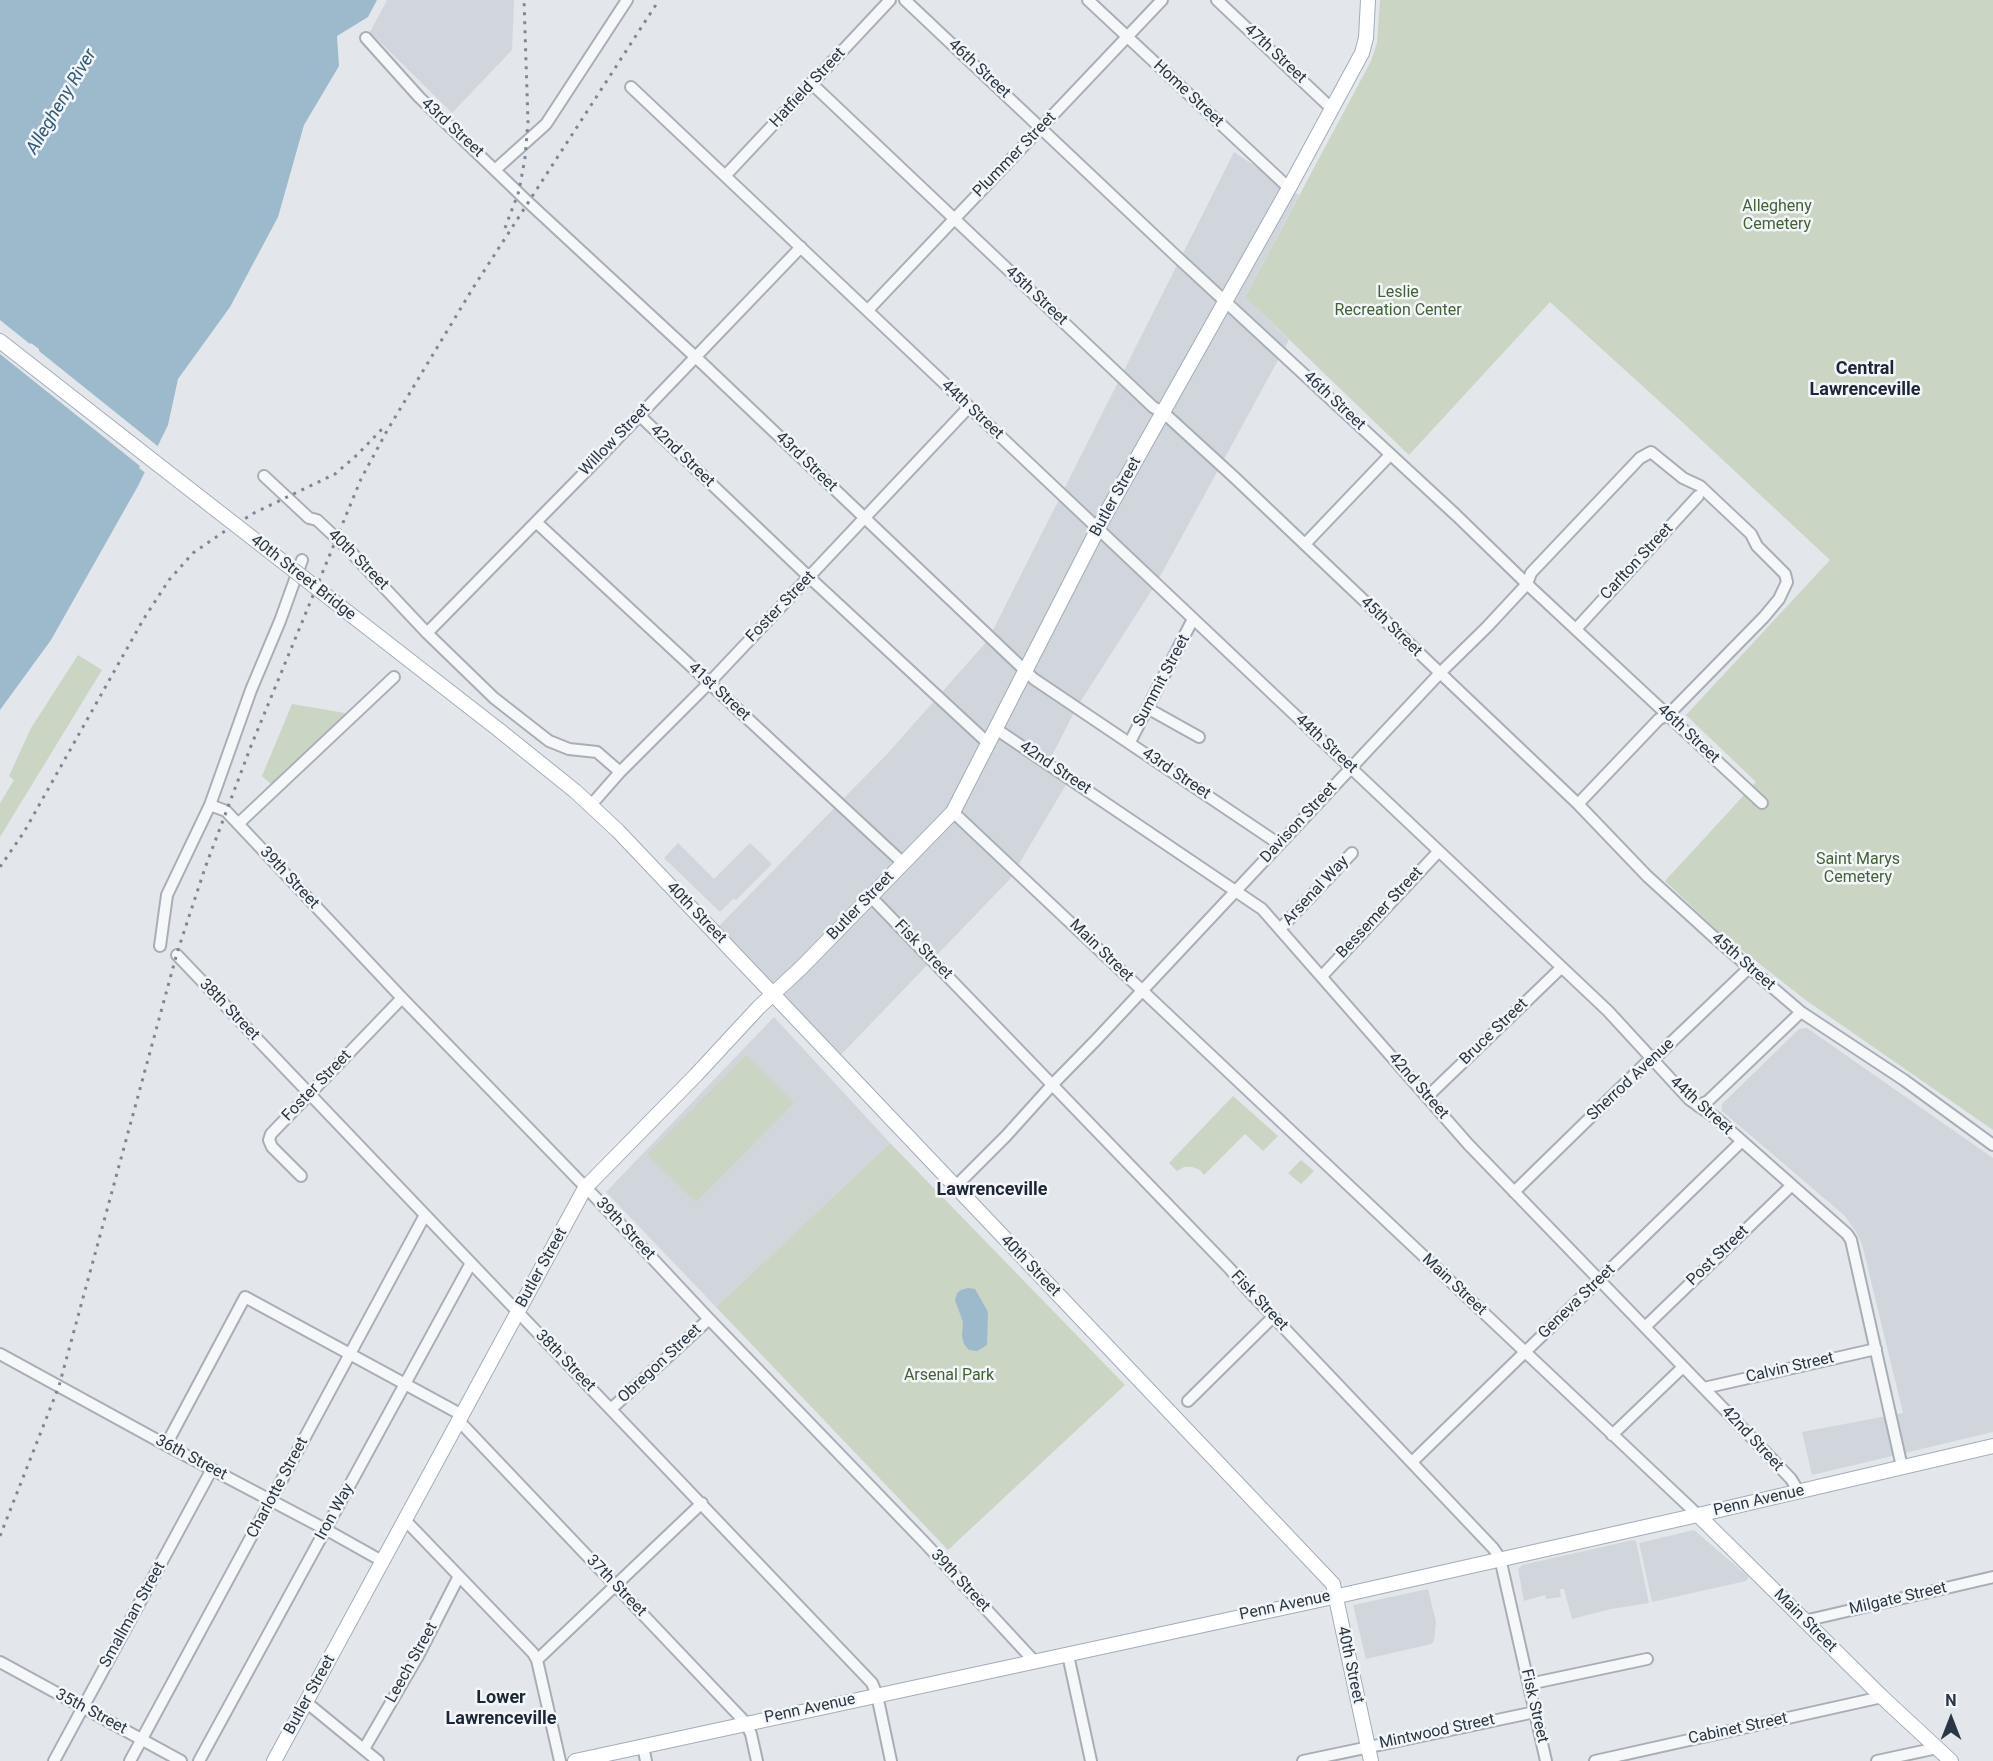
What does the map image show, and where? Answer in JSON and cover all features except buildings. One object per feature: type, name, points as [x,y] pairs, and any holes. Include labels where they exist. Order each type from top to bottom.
[{"type":"main road","name":"Butler Street","points":[[274,1761],[585,1188],[696,1075],[759,1006],[871,897],[953,812],[1099,528],[1362,53],[1366,38],[1368,0]]},
{"type":"main road","name":"40th Street Bridge","points":[[0,341],[499,730],[603,817]]},
{"type":"main road","name":"40th Street","points":[[603,817],[714,930],[1333,1584],[1369,1754]]},
{"type":"main road","name":"Penn Avenue","points":[[575,1761],[1336,1596],[1993,1446]]},
{"type":"main road","name":"Main Street","points":[[1698,1515],[1882,1697],[1951,1761]]},
{"type":"street","points":[[496,170],[546,124],[627,0]]},
{"type":"street","name":"Hatfield Street","points":[[725,176],[890,0]]},
{"type":"street","name":"46th Street","points":[[905,0],[1762,803]]},
{"type":"street","name":"Home Street","points":[[1088,0],[1289,188]]},
{"type":"street","name":"Plummer Street","points":[[868,310],[1162,0]]},
{"type":"street","name":"47th Street","points":[[1217,0],[1332,109]]},
{"type":"street","name":"43rd Street","points":[[366,38],[418,97],[696,357],[1034,679],[1280,844]]},
{"type":"street","name":"45th Street","points":[[810,83],[1144,399],[1164,413],[1305,544],[1578,804],[1647,876],[1749,968],[1801,1012],[1904,1080],[1993,1145]]},
{"type":"street","name":"44th Street","points":[[630,87],[1608,1011],[1690,1100],[1716,1118],[1791,1186],[1842,1228],[1851,1240],[1902,1467]]},
{"type":"street","name":"Willow Street","points":[[427,633],[801,247]]},
{"type":"street","name":"Foster Street","points":[[591,805],[969,407]]},
{"type":"street","name":"42nd Street","points":[[639,415],[989,744]]},
{"type":"street","name":"Davison Street","points":[[956,1187],[1440,673],[1487,627],[1527,584],[1531,573],[1647,453],[1654,453],[1683,478],[1700,486],[1751,534],[1757,546],[1785,574],[1787,582],[1764,617],[1668,716]]},
{"type":"street","points":[[1305,544],[1390,455]]},
{"type":"street","name":"40th Street","points":[[264,476],[309,518],[317,520],[349,550],[427,633],[494,698],[549,741],[569,749],[597,752],[620,772]]},
{"type":"street","name":"Carlton Street","points":[[1576,629],[1698,496]]},
{"type":"street","name":"41st Street","points":[[536,522],[903,863]]},
{"type":"street","points":[[160,946],[167,896],[210,805],[251,690],[302,560]]},
{"type":"street","name":"Summit Street","points":[[1130,742],[1193,619]]},
{"type":"street","points":[[238,824],[394,677]]},
{"type":"street","points":[[1147,708],[1199,737]]},
{"type":"street","points":[[1578,804],[1659,719],[1668,716]]},
{"type":"street","name":"42nd Street","points":[[996,729],[1262,909],[1468,1144],[1791,1479],[1799,1491]]},
{"type":"street","name":"39th Street","points":[[210,805],[226,811],[402,998],[925,1543],[1035,1662]]},
{"type":"street","name":"Main Street","points":[[953,812],[1698,1515]]},
{"type":"street","name":"Bessemer Street","points":[[1322,976],[1439,851]]},
{"type":"street","name":"Arsenal Way","points":[[1280,929],[1352,853]]},
{"type":"street","name":"Fisk Street","points":[[871,897],[1493,1548],[1500,1558],[1546,1761]]},
{"type":"street","name":"38th Street","points":[[177,955],[872,1683],[877,1695],[891,1761]]},
{"type":"street","name":"Bruce Street","points":[[1427,1097],[1561,968]]},
{"type":"street","name":"Sherrod Avenue","points":[[1514,1192],[1749,968]]},
{"type":"street","name":"Foster Street","points":[[301,1176],[272,1147],[269,1140],[271,1134],[402,998]]},
{"type":"street","points":[[1698,1106],[1708,1101],[1801,1012]]},
{"type":"street","name":"Geneva Street","points":[[1412,1462],[1741,1142]]},
{"type":"street","name":"Post Street","points":[[1645,1327],[1791,1186]]},
{"type":"street","name":"Charlotte Street","points":[[130,1761],[425,1215]]},
{"type":"street","name":"Iron Way","points":[[199,1761],[471,1263]]},
{"type":"street","name":"37th Street","points":[[166,1445],[245,1296],[404,1383],[460,1418],[746,1724],[751,1734],[757,1761]]},
{"type":"street","points":[[1188,1401],[1273,1317]]},
{"type":"street","name":"Obregon Street","points":[[611,1409],[709,1319]]},
{"type":"street","name":"Calvin Street","points":[[1704,1388],[1876,1348]]},
{"type":"street","name":"36th Street","points":[[0,1354],[382,1561]]},
{"type":"street","points":[[1612,1435],[1683,1367]]},
{"type":"street","name":"Smallman Street","points":[[54,1761],[212,1469]]},
{"type":"street","points":[[537,1660],[702,1503]]},
{"type":"street","points":[[405,1520],[533,1653],[537,1660],[560,1761]]},
{"type":"street","name":"Leech Street","points":[[364,1749],[418,1656],[459,1576]]},
{"type":"street","name":"Milgate Street","points":[[1804,1621],[1993,1577]]},
{"type":"street","points":[[1068,1655],[1091,1761]]},
{"type":"street","points":[[1529,1684],[1647,1659]]},
{"type":"street","name":"35th Street","points":[[0,1662],[182,1761]]},
{"type":"street","name":"Cabinet Street","points":[[1595,1761],[1882,1697]]},
{"type":"street","points":[[306,1702],[378,1761]]},
{"type":"street","name":"Mintwood Street","points":[[1303,1761],[1369,1754],[1535,1712]]},
{"type":"street","points":[[643,1746],[646,1761]]},
{"type":"street","points":[[1877,1761],[1937,1748]]},
{"type":"shaded area","points":[[387,0],[514,0],[512,50],[452,113],[370,32]]},
{"type":"shaded area","points":[[1234,152],[1299,195],[1245,297],[1289,340],[1157,582],[1077,707],[1046,767],[1067,783],[1010,879],[834,1062],[719,926],[888,753],[988,640]]},
{"type":"shaded area","points":[[678,843],[714,879],[750,843],[772,864],[736,900],[733,899],[720,912],[664,858]]},
{"type":"shaded area","points":[[774,1017],[890,1143],[716,1307],[606,1192]]},
{"type":"shaded area","points":[[1807,1028],[1993,1158],[1993,1432],[1812,1475],[1802,1432],[1903,1413],[1862,1244],[1856,1232],[1845,1216],[1722,1111],[1722,1104],[1799,1029]]},
{"type":"shaded area","points":[[1694,1530],[1749,1577],[1746,1581],[1652,1602],[1639,1543]]},
{"type":"shaded area","points":[[1636,1541],[1649,1603],[1611,1609],[1572,1619],[1564,1589],[1560,1589],[1561,1597],[1546,1599],[1545,1595],[1524,1601],[1518,1569],[1522,1565]]},
{"type":"shaded area","points":[[1428,1589],[1436,1622],[1434,1641],[1431,1644],[1366,1659],[1353,1605]]},
{"type":"green space","name":"Allegheny Cemetery","points":[[1380,0],[1993,0],[1993,1130],[1807,1001],[1720,933],[1665,881],[1756,782],[1686,715],[1830,560],[1550,302],[1409,455],[1245,297],[1371,61],[1377,43]]},
{"type":"green space","points":[[78,655],[102,670],[0,837],[0,803],[14,780],[9,776],[31,728]]},
{"type":"green space","points":[[292,704],[345,713],[343,722],[274,787],[262,776]]},
{"type":"green space","points":[[746,1055],[794,1103],[696,1202],[647,1154]]},
{"type":"green space","points":[[1233,1096],[1278,1136],[1263,1151],[1245,1134],[1204,1175],[1200,1170],[1192,1167],[1184,1167],[1177,1171],[1169,1163]]},
{"type":"green space","name":"Arsenal Park","points":[[890,1143],[1125,1385],[948,1550],[716,1307]]},
{"type":"green space","points":[[1301,1160],[1314,1171],[1301,1184],[1288,1173]]},
{"type":"water","name":"Allegheny River","points":[[0,0],[377,0],[368,17],[337,36],[339,66],[304,125],[278,217],[230,307],[178,379],[168,425],[138,486],[51,640],[0,710]]},
{"type":"water","points":[[968,1288],[975,1289],[988,1312],[987,1345],[977,1351],[969,1350],[964,1344],[963,1322],[955,1300],[957,1293]]},
{"type":"pier","points":[[0,320],[160,448],[147,474],[0,354]]},
{"type":"railway","points":[[505,228],[519,191],[525,158],[528,122],[524,0]]},
{"type":"railway","points":[[0,1536],[59,1386],[177,953],[205,868],[251,746],[361,479],[388,429],[473,288],[659,0]]},
{"type":"railway","points":[[0,867],[24,832],[143,620],[169,580],[193,553],[222,533],[254,513],[335,474],[383,428]]},
{"type":"district","name":"Central Lawrenceville","points":[[1865,379]]},
{"type":"district","name":"Lawrenceville","points":[[992,1190]]},
{"type":"district","name":"Lower Lawrenceville","points":[[501,1708]]},
{"type":"park label","name":"Leslie Recreation Center","points":[[1398,302]]},
{"type":"park label","name":"Saint Marys Cemetery","points":[[1858,869]]}]
